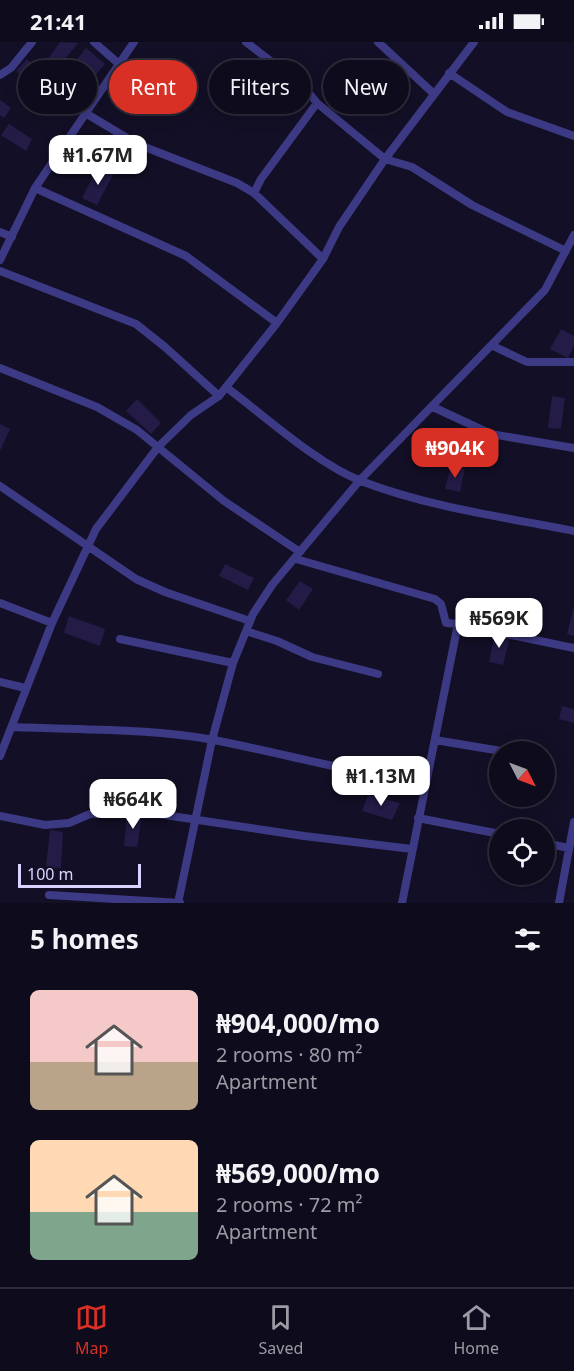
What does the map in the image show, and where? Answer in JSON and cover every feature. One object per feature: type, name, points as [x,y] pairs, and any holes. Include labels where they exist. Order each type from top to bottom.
[{"type":"street","points":[[0,75],[11,68],[32,42]]},
{"type":"street","points":[[94,42],[114,60]]},
{"type":"street","points":[[122,60],[134,42]]},
{"type":"street","points":[[246,42],[304,87],[317,103],[385,159],[412,167],[472,205],[566,251]]},
{"type":"street","points":[[378,42],[433,93]]},
{"type":"street","points":[[0,756],[52,623],[96,529],[158,447],[191,415],[219,396],[277,323],[323,259],[339,227],[385,159],[474,42]]},
{"type":"street","points":[[450,73],[507,112],[574,136]]},
{"type":"street","points":[[97,98],[109,80]]},
{"type":"street","points":[[254,193],[261,179],[317,103]]},
{"type":"street","points":[[0,260],[35,188],[87,114],[137,144],[237,183],[254,193],[323,259]]},
{"type":"street","points":[[35,188],[186,256],[277,323]]},
{"type":"street","points":[[0,232],[12,237]]},
{"type":"street","points":[[49,895],[88,901],[179,903],[212,740],[233,663],[250,621],[272,585],[360,480],[493,346],[544,290],[574,235]]},
{"type":"street","points":[[0,271],[136,324],[165,346],[219,396]]},
{"type":"street","points":[[493,346],[527,362],[574,362]]},
{"type":"street","points":[[0,368],[106,412],[158,447],[224,501],[298,555],[435,599],[441,604],[446,623],[574,648]]},
{"type":"street","points":[[226,387],[311,451],[360,480],[441,504],[574,531]]},
{"type":"street","points":[[433,407],[491,434],[574,448]]},
{"type":"street","points":[[0,486],[136,579],[165,592],[250,621]]},
{"type":"street","points":[[0,603],[52,623]]},
{"type":"street","points":[[402,903],[458,624]]},
{"type":"street","points":[[246,631],[277,640],[312,657],[378,674]]},
{"type":"street","points":[[120,639],[233,663]]},
{"type":"street","points":[[0,682],[25,688]]},
{"type":"street","points":[[13,727],[114,731],[212,740],[364,775],[425,784]]},
{"type":"street","points":[[435,740],[489,749]]},
{"type":"street","points":[[0,816],[45,825],[69,823],[90,814],[145,812],[412,849]]},
{"type":"street","points":[[418,818],[489,832]]},
{"type":"street","points":[[559,903],[570,866],[569,848],[574,822]]},
{"type":"street","points":[[555,845],[569,848]]},
{"type":"building","points":[[60,42],[78,43],[64,60],[47,60]]},
{"type":"building","points":[[86,48],[105,64],[97,73],[97,60],[77,60]]},
{"type":"building","points":[[0,100],[11,108],[4,118],[0,115]]},
{"type":"building","points":[[9,124],[32,139],[26,151],[1,135]]},
{"type":"building","points":[[98,167],[114,173],[97,205],[82,198]]},
{"type":"building","points":[[561,329],[574,336],[574,346],[568,358],[550,349]]},
{"type":"building","points":[[552,396],[565,398],[561,429],[548,428]]},
{"type":"building","points":[[137,399],[161,423],[151,434],[126,411]]},
{"type":"building","points":[[0,424],[10,429],[0,451]]},
{"type":"building","points":[[451,465],[465,468],[460,492],[445,489]]},
{"type":"building","points":[[225,564],[254,578],[248,590],[219,576]]},
{"type":"building","points":[[300,581],[313,589],[299,610],[286,600]]},
{"type":"building","points":[[518,601],[530,603],[525,628],[512,625]]},
{"type":"building","points":[[574,606],[574,636],[567,634]]},
{"type":"building","points":[[69,616],[105,629],[100,646],[64,633]]},
{"type":"building","points":[[495,634],[510,637],[503,665],[489,662]]},
{"type":"building","points":[[562,706],[574,709],[574,723],[559,719]]},
{"type":"building","points":[[368,795],[400,803],[392,820],[362,811]]},
{"type":"building","points":[[127,814],[142,816],[137,847],[124,846]]},
{"type":"building","points":[[50,830],[63,832],[61,868],[46,867]]}]
